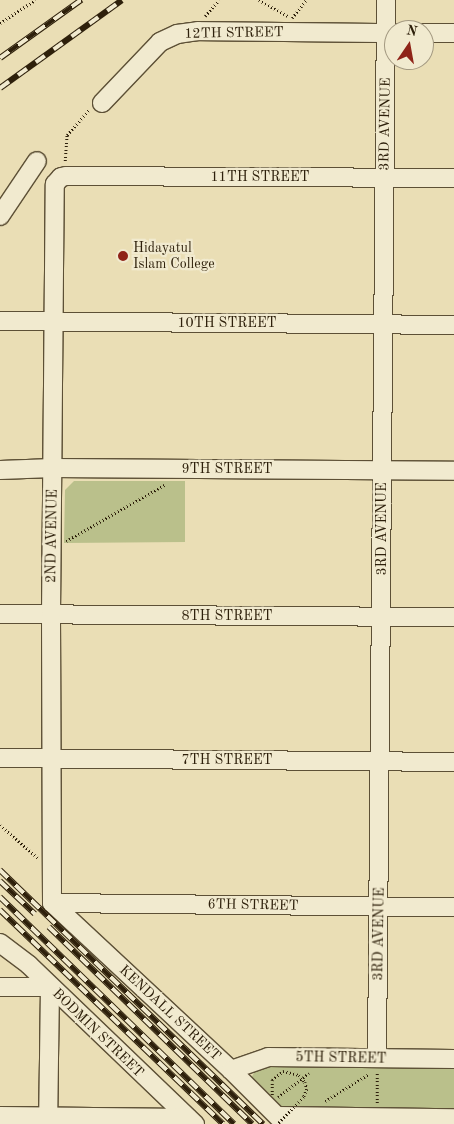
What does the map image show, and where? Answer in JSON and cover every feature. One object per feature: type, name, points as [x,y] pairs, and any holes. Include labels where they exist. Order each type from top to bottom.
[{"type":"street","name":"3RD AVENUE","points":[[386,0],[388,20]]},
{"type":"street","name":"12TH STREET","points":[[96,106],[160,42],[177,34],[292,25],[384,32]]},
{"type":"street","points":[[434,33],[454,33]]},
{"type":"street","name":"3RD AVENUE","points":[[377,1058],[384,178],[388,70]]},
{"type":"street","points":[[0,216],[37,161]]},
{"type":"street","name":"11TH STREET","points":[[66,172],[454,178]]},
{"type":"street","name":"2ND AVENUE","points":[[52,903],[51,614],[55,188],[58,180],[66,172]]},
{"type":"street","name":"10TH STREET","points":[[0,321],[454,325]]},
{"type":"street","name":"9TH STREET","points":[[0,470],[53,468],[454,471]]},
{"type":"street","name":"8TH STREET","points":[[0,614],[454,617]]},
{"type":"street","name":"7TH STREET","points":[[0,758],[454,762]]},
{"type":"street","name":"6TH STREET","points":[[52,903],[454,907]]},
{"type":"street","name":"KENDALL STREET","points":[[52,903],[279,1116]]},
{"type":"street","name":"BODMIN STREET","points":[[0,943],[29,965],[191,1121]]},
{"type":"street","points":[[0,986],[50,987],[48,1120]]},
{"type":"street","name":"5TH STREET","points":[[231,1070],[268,1057],[454,1059]]},
{"type":"street","points":[[0,1116],[48,1120],[191,1121]]},
{"type":"street","points":[[279,1116],[377,1120],[454,1118]]},
{"type":"path","points":[[0,23],[35,0]]},
{"type":"path","points":[[202,20],[219,0]]},
{"type":"path","points":[[258,0],[292,25],[306,0]]},
{"type":"path","points":[[66,172],[67,135],[96,106]]},
{"type":"path","points":[[52,549],[167,483]]},
{"type":"path","points":[[0,825],[52,870]]},
{"type":"path","points":[[279,1116],[320,1064],[320,1057]]},
{"type":"path","points":[[314,1116],[315,1106],[332,1098],[377,1069],[377,1120]]},
{"type":"path","points":[[272,1095],[272,1080],[283,1071],[299,1075],[305,1082],[307,1089],[304,1096],[279,1116]]},
{"type":"green space","points":[[74,481],[185,481],[185,542],[64,543],[65,490]]},
{"type":"green space","points":[[268,1064],[454,1064],[454,1112],[283,1110],[251,1079],[255,1070]]},
{"type":"railway","points":[[0,58],[81,0]]},
{"type":"railway","points":[[0,88],[122,0]]},
{"type":"railway","points":[[0,870],[263,1124]]},
{"type":"railway","points":[[0,881],[35,914]]},
{"type":"railway","points":[[0,897],[234,1124]]},
{"type":"railway","points":[[0,910],[223,1124]]},
{"type":"railway","points":[[49,927],[252,1124]]},
{"type":"place","name":"Hidayatul Islam College","points":[[123,256]]}]
